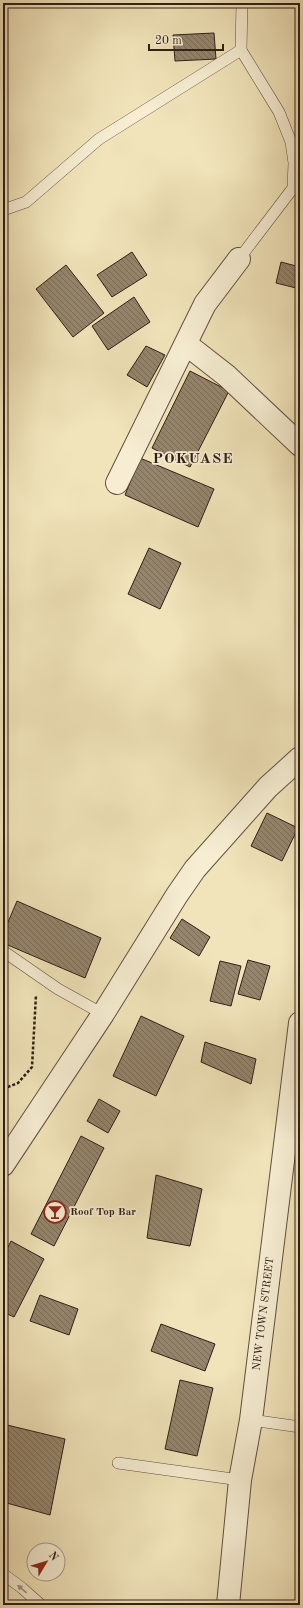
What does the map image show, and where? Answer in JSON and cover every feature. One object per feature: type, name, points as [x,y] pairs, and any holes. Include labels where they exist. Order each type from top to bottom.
[{"type":"street","points":[[117,483],[205,304],[240,259]]},
{"type":"street","points":[[186,344],[227,376],[300,445]]},
{"type":"street","points":[[3,1165],[104,1014],[177,895],[195,869],[268,787],[300,758]]},
{"type":"street","name":"NEW TOWN STREET","points":[[228,1605],[240,1480],[251,1420],[300,1023]]},
{"type":"lane","points":[[240,259],[292,188],[294,163],[291,142],[280,112],[241,50],[242,3]]},
{"type":"lane","points":[[3,210],[26,202],[99,139],[241,50]]},
{"type":"lane","points":[[3,951],[58,989],[104,1014]]},
{"type":"lane","points":[[251,1420],[300,1427]]},
{"type":"lane","points":[[118,1463],[240,1480]]},
{"type":"lane","points":[[3,1574],[41,1605]]},
{"type":"path","points":[[3,1089],[18,1083],[32,1067],[36,995],[34,988]]},
{"type":"building","points":[[214,33],[216,59],[175,61],[173,35]]},
{"type":"building","points":[[132,252],[147,275],[112,297],[97,275]]},
{"type":"building","points":[[281,262],[300,267],[300,289],[276,283]]},
{"type":"building","points":[[66,265],[104,313],[73,337],[36,289]]},
{"type":"building","points":[[134,297],[150,322],[108,350],[92,326]]},
{"type":"building","points":[[146,346],[165,355],[147,387],[127,375]]},
{"type":"building","points":[[190,371],[229,391],[190,467],[152,448]]},
{"type":"building","points":[[140,458],[214,489],[198,527],[125,495]]},
{"type":"building","points":[[149,548],[181,563],[160,609],[128,594]]},
{"type":"building","points":[[267,813],[298,828],[282,861],[251,846]]},
{"type":"building","points":[[17,901],[101,938],[85,978],[3,943],[3,934]]},
{"type":"building","points":[[182,919],[210,937],[199,956],[170,938]]},
{"type":"building","points":[[248,960],[270,966],[260,1000],[238,994]]},
{"type":"building","points":[[220,961],[241,966],[231,1006],[210,1001]]},
{"type":"building","points":[[141,1016],[184,1036],[156,1096],[113,1076]]},
{"type":"building","points":[[205,1042],[256,1059],[251,1084],[201,1062]]},
{"type":"building","points":[[99,1099],[120,1111],[108,1133],[87,1121]]},
{"type":"building","points":[[81,1136],[104,1148],[54,1246],[31,1234]]},
{"type":"building","points":[[156,1175],[202,1189],[190,1246],[147,1238]]},
{"type":"building","points":[[11,1241],[44,1259],[14,1317],[3,1312],[3,1257]]},
{"type":"building","points":[[40,1295],[78,1309],[69,1335],[30,1321]]},
{"type":"building","points":[[161,1324],[215,1344],[205,1371],[151,1351]]},
{"type":"building","points":[[180,1380],[213,1388],[197,1456],[165,1449]]},
{"type":"building","points":[[3,1424],[65,1439],[50,1515],[3,1502]]},
{"type":"place","name":"Roof Top Bar","points":[[55,1212]]},
{"type":"district","name":"POKUASE","points":[[193,459]]}]
